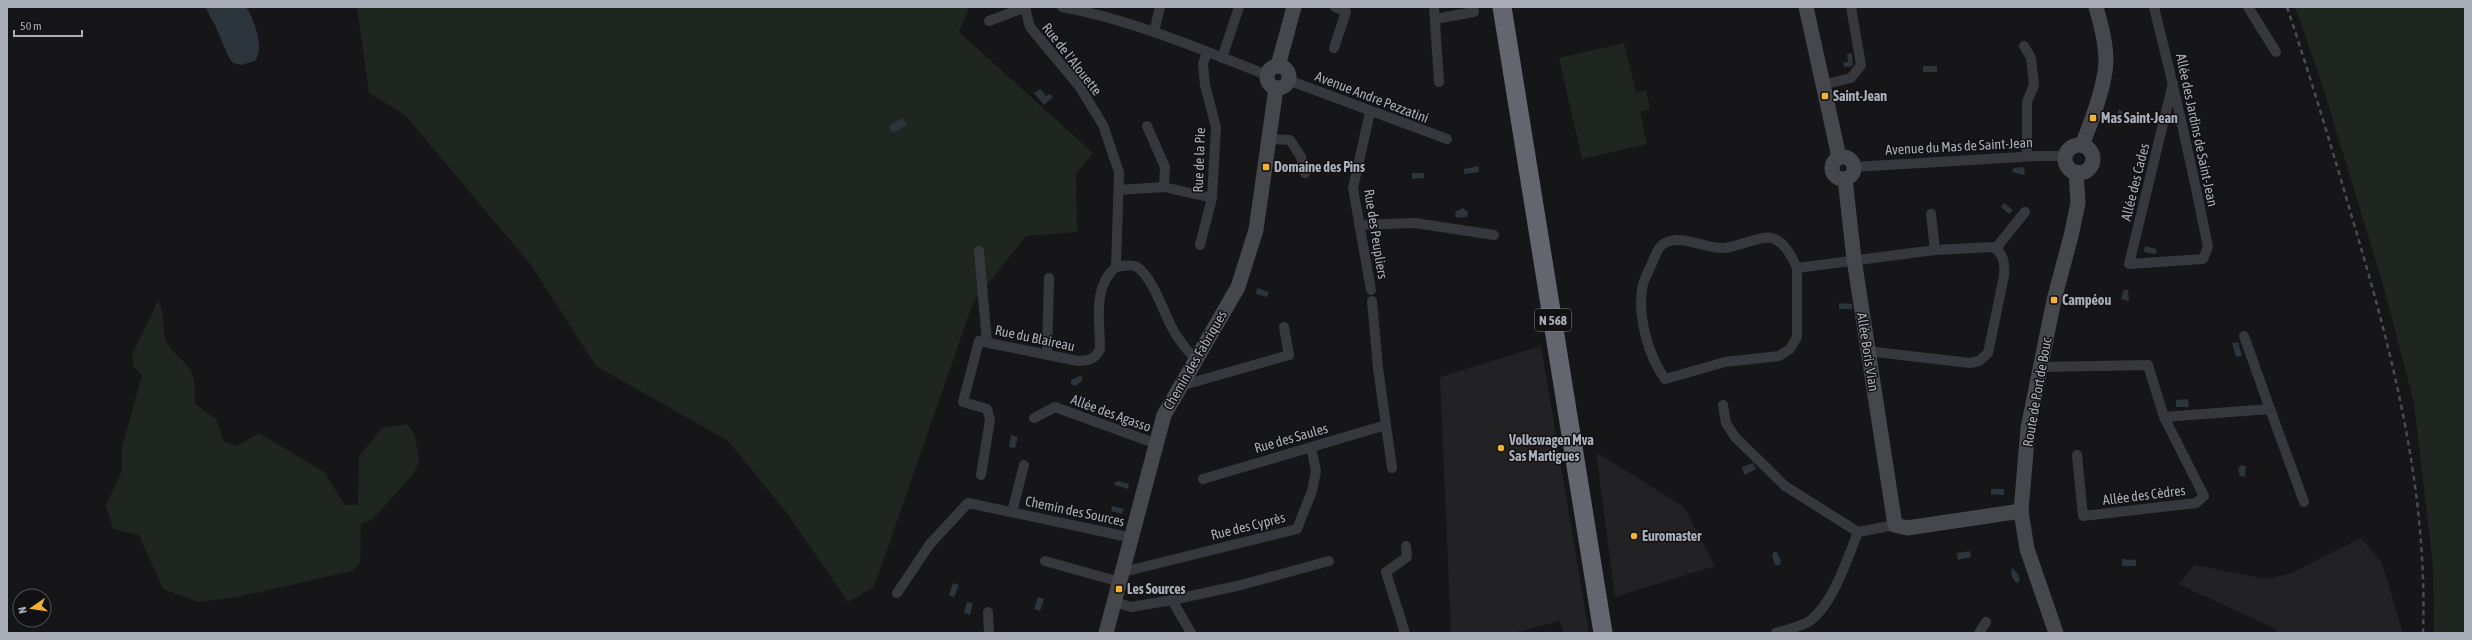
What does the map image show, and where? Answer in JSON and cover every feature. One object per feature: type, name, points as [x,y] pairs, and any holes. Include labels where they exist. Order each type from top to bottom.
[{"type":"highway","name":"N 568","points":[[1502,7],[1603,633]]},
{"type":"highway","name":"N 568","points":[[1514,7],[1614,633]]},
{"type":"street","points":[[989,21],[1025,7]]},
{"type":"street","name":"Rue de l'Alouette","points":[[1025,7],[1030,27],[1079,86],[1103,125],[1119,172],[1116,267]]},
{"type":"street","points":[[1062,7],[1083,9],[1154,32],[1222,58],[1273,70],[1287,71],[1282,84],[1270,84],[1273,70],[1294,7]]},
{"type":"street","points":[[1154,32],[1160,7]]},
{"type":"street","points":[[1222,58],[1239,7]]},
{"type":"street","points":[[1334,48],[1346,12],[1335,7]]},
{"type":"street","points":[[1434,7],[1439,82]]},
{"type":"street","points":[[1435,19],[1474,12],[1473,7]]},
{"type":"street","points":[[1806,7],[1839,157],[1848,158],[1849,173]]},
{"type":"street","points":[[1822,85],[1850,78],[1861,65],[1851,7]]},
{"type":"street","points":[[2082,145],[2092,153],[2092,162],[2085,171],[2076,172],[2069,168],[2066,156],[2070,149],[2082,145],[2093,118],[2106,63],[2104,37],[2096,7]]},
{"type":"street","name":"Allée des Jardins de Saint-Jean","points":[[2129,264],[2203,259],[2208,247],[2173,83],[2154,7]]},
{"type":"street","points":[[2248,7],[2276,52]]},
{"type":"street","points":[[2024,46],[2031,58],[2034,84],[2027,102],[2027,156]]},
{"type":"street","name":"Rue de la Pie","points":[[1200,245],[1212,198],[1216,127],[1205,85],[1203,64],[1207,52]]},
{"type":"street","name":"Allée des Cades","points":[[2129,264],[2173,83]]},
{"type":"street","name":"Avenue Andre Pezzatini","points":[[1282,84],[1370,112],[1446,139]]},
{"type":"street","name":"Chemin des Fabriques","points":[[1106,633],[1133,538],[1164,415],[1195,358],[1238,287],[1256,230],[1270,139],[1282,84]]},
{"type":"street","name":"Rue des Peupliers","points":[[1370,112],[1353,188],[1371,290]]},
{"type":"street","points":[[1147,126],[1165,167],[1164,187]]},
{"type":"street","points":[[1270,139],[1290,140],[1301,157],[1305,173]]},
{"type":"street","name":"Avenue du Mas de Saint-Jean","points":[[1849,173],[2027,156],[2066,156]]},
{"type":"street","name":"Route de Port de Bouc","points":[[2056,633],[2027,549],[2021,511],[2028,428],[2054,300],[2078,203],[2076,172]]},
{"type":"street","name":"Allée Boris Vian","points":[[1849,173],[1854,259],[1895,525]]},
{"type":"street","points":[[1119,190],[1164,187],[1212,198]]},
{"type":"street","points":[[1997,250],[2000,243],[2025,212]]},
{"type":"street","points":[[1931,214],[1935,250]]},
{"type":"street","points":[[1359,225],[1415,223],[1494,235]]},
{"type":"street","points":[[1771,238],[1779,241],[1790,254],[1797,268],[1797,337],[1790,349],[1779,356],[1725,362],[1665,379],[1659,370],[1645,332],[1641,306],[1642,287],[1657,252],[1664,243],[1676,240],[1720,248],[1771,238]]},
{"type":"street","points":[[1797,268],[1854,259],[1935,250],[1994,248],[2002,253],[2005,264],[2004,276],[1988,353],[1979,361],[1970,363],[1867,351]]},
{"type":"street","points":[[979,251],[983,342],[964,402],[987,409],[990,420],[981,475]]},
{"type":"street","points":[[1116,267],[1136,266],[1146,276],[1183,347],[1195,358]]},
{"type":"street","name":"Rue du Blaireau","points":[[983,342],[1078,362],[1088,361],[1097,356],[1100,349],[1099,297],[1103,282],[1116,267]]},
{"type":"street","points":[[1047,355],[1049,278]]},
{"type":"street","name":"Rue des Peupliers","points":[[1372,300],[1392,468]]},
{"type":"street","points":[[1180,386],[1289,355],[1284,327]]},
{"type":"street","points":[[2244,336],[2304,502]]},
{"type":"street","points":[[2041,367],[2148,366],[2164,417],[2270,409]]},
{"type":"street","points":[[1723,405],[1726,423],[1735,437],[1785,486],[1858,532],[1895,525],[1907,528],[2021,511]]},
{"type":"street","name":"Allée des Agasso","points":[[1034,418],[1055,407],[1157,444]]},
{"type":"street","name":"Allée des Cèdres","points":[[2077,455],[2083,516],[2196,503],[2204,496],[2164,417]]},
{"type":"street","name":"Rue des Saules","points":[[1203,478],[1386,425]]},
{"type":"street","name":"Rue des Cyprès","points":[[1122,577],[1298,529],[1312,490],[1316,471],[1311,447]]},
{"type":"street","name":"Chemin des Sources","points":[[1012,512],[1024,466]]},
{"type":"street","name":"Chemin des Sources","points":[[897,593],[930,544],[968,503],[1133,538]]},
{"type":"street","points":[[1776,633],[1811,620],[1820,610],[1829,598],[1858,532]]},
{"type":"street","points":[[1405,633],[1386,572],[1407,557],[1406,546]]},
{"type":"street","points":[[1045,561],[1122,577]]},
{"type":"street","points":[[1115,602],[1131,607],[1172,600],[1241,585],[1329,561]]},
{"type":"street","points":[[1172,600],[1191,633]]},
{"type":"street","points":[[988,612],[989,633]]},
{"type":"shaded area","points":[[205,7],[246,7],[255,26],[259,41],[258,55],[255,61],[241,65],[233,63],[228,56],[215,25]]},
{"type":"shaded area","points":[[357,7],[969,7],[959,32],[1093,153],[1076,174],[1077,232],[1026,236],[973,303],[874,587],[848,602],[787,513],[728,441],[596,366],[531,265],[405,115],[369,93]]},
{"type":"shaded area","points":[[2295,7],[2465,7],[2465,633],[2434,633],[2433,567],[2414,403],[2384,288],[2322,84]]},
{"type":"shaded area","points":[[1624,43],[1636,92],[1646,90],[1650,109],[1640,112],[1647,144],[1582,159],[1559,58]]},
{"type":"shaded area","points":[[1852,53],[1853,66],[1844,67],[1843,63],[1848,62],[1847,54]]},
{"type":"shaded area","points":[[1923,66],[1937,66],[1937,72],[1923,72]]},
{"type":"shaded area","points":[[1040,89],[1046,96],[1050,94],[1053,97],[1044,105],[1034,93]]},
{"type":"shaded area","points":[[2119,109],[2123,112],[2119,122],[2115,120]]},
{"type":"shaded area","points":[[903,118],[907,125],[894,133],[890,130],[890,125]]},
{"type":"shaded area","points":[[1478,166],[1479,172],[1464,174],[1464,169]]},
{"type":"shaded area","points":[[2023,167],[2025,170],[2024,175],[2012,172],[2014,168]]},
{"type":"shaded area","points":[[1412,173],[1424,173],[1424,178],[1412,179]]},
{"type":"shaded area","points":[[2004,203],[2013,210],[2009,214],[2001,207]]},
{"type":"shaded area","points":[[1463,208],[1468,212],[1467,217],[1456,218],[1455,212]]},
{"type":"shaded area","points":[[2145,246],[2156,249],[2157,252],[2155,254],[2144,252]]},
{"type":"shaded area","points":[[1257,288],[1269,292],[1267,297],[1256,294]]},
{"type":"shaded area","points":[[2124,290],[2128,290],[2129,301],[2121,299]]},
{"type":"shaded area","points":[[158,301],[163,315],[164,332],[167,342],[172,350],[189,368],[193,377],[195,386],[195,404],[216,419],[224,442],[237,446],[259,433],[324,472],[345,505],[358,505],[359,456],[382,428],[407,424],[415,435],[419,461],[414,473],[373,519],[361,524],[360,563],[352,571],[237,597],[198,602],[163,589],[139,535],[113,529],[106,505],[122,471],[122,447],[142,375],[133,366],[132,354]]},
{"type":"shaded area","points":[[1839,303],[1852,304],[1852,309],[1839,309]]},
{"type":"shaded area","points":[[2238,342],[2242,356],[2236,357],[2232,343]]},
{"type":"shaded area","points":[[1541,346],[1589,633],[1564,633],[1560,621],[1514,633],[1451,633],[1440,377]]},
{"type":"shaded area","points":[[1082,375],[1082,381],[1075,386],[1071,384],[1071,380]]},
{"type":"shaded area","points":[[2188,399],[2189,407],[2176,407],[2176,400]]},
{"type":"shaded area","points":[[1011,435],[1018,437],[1015,448],[1009,447]]},
{"type":"shaded area","points":[[1596,452],[1684,507],[1715,566],[1615,597]]},
{"type":"shaded area","points":[[1753,463],[1756,469],[1744,475],[1742,467]]},
{"type":"shaded area","points":[[2241,465],[2246,466],[2245,477],[2240,476],[2238,469]]},
{"type":"shaded area","points":[[1118,481],[1129,484],[1128,489],[1115,485],[1115,482]]},
{"type":"shaded area","points":[[1991,489],[2004,489],[2004,495],[1991,494]]},
{"type":"shaded area","points":[[1112,506],[1124,509],[1122,514],[1111,511]]},
{"type":"shaded area","points":[[2361,538],[2382,563],[2403,633],[2277,633],[2276,629],[2178,584],[2195,565],[2265,579],[2292,573]]},
{"type":"shaded area","points":[[1970,551],[1971,557],[1958,560],[1957,553]]},
{"type":"shaded area","points":[[1777,552],[1781,561],[1780,565],[1775,565],[1772,554]]},
{"type":"shaded area","points":[[2122,559],[2136,560],[2136,566],[2122,566]]},
{"type":"shaded area","points":[[2011,568],[2016,571],[2019,577],[2020,581],[2016,583],[2012,577]]},
{"type":"shaded area","points":[[953,583],[959,585],[954,597],[949,595]]},
{"type":"shaded area","points":[[1038,597],[1044,599],[1040,611],[1034,609]]},
{"type":"shaded area","points":[[967,602],[973,603],[970,615],[964,613]]},
{"type":"railway","points":[[2287,7],[2366,265],[2393,369],[2413,473],[2420,526],[2423,579],[2423,633]]},
{"type":"place","name":"Saint-Jean","points":[[1825,96]]},
{"type":"place","name":"Mas Saint-Jean","points":[[2093,118]]},
{"type":"place","name":"Domaine des Pins","points":[[1266,167]]},
{"type":"place","name":"Campéou","points":[[2054,300]]},
{"type":"place","name":"Volkswagen Mva Sas Martigues","points":[[1501,448]]},
{"type":"place","name":"Euromaster","points":[[1634,536]]},
{"type":"place","name":"Les Sources","points":[[1119,589]]}]
